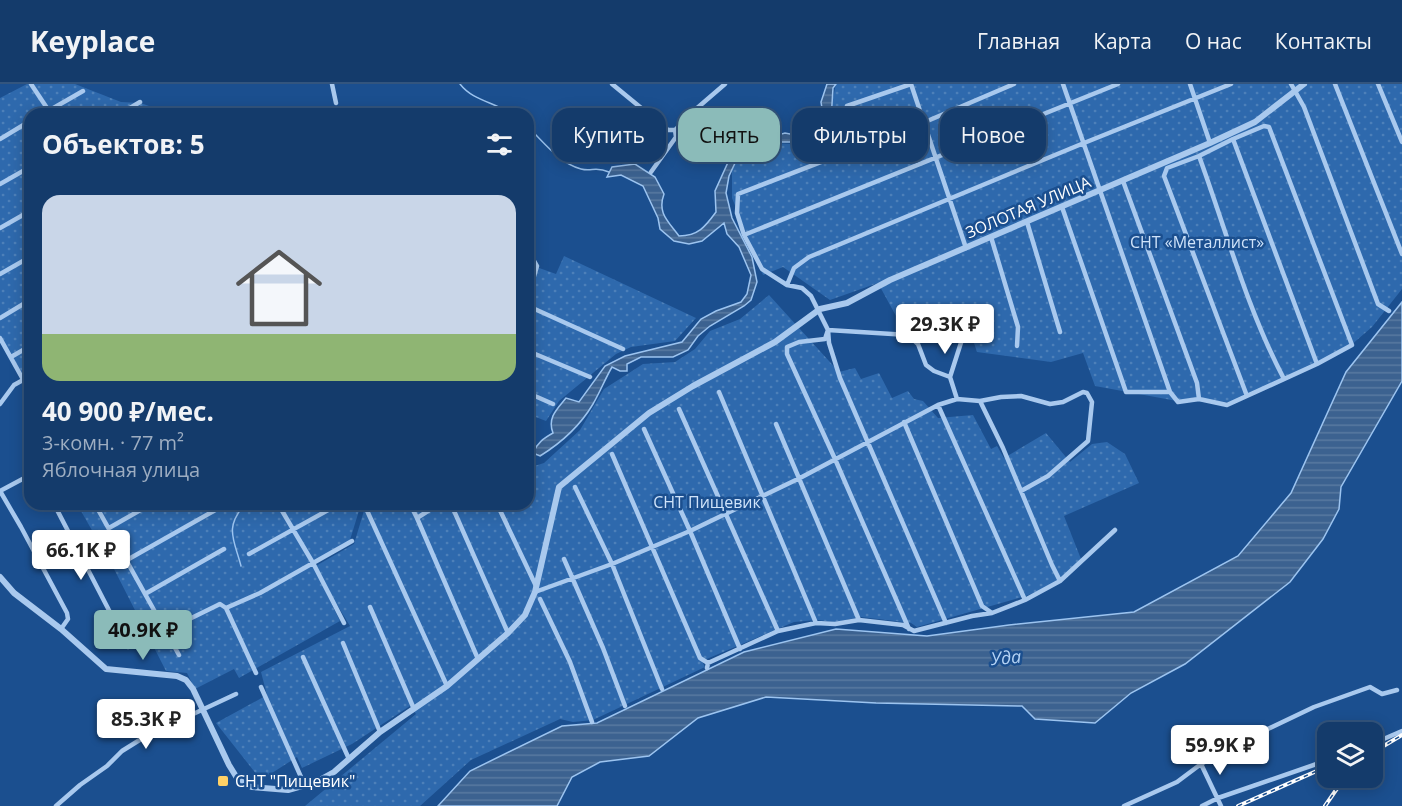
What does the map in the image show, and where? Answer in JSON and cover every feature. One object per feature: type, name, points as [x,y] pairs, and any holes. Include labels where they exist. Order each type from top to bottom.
[{"type":"street","points":[[31,84],[47,108]]},
{"type":"street","points":[[332,84],[336,103]]},
{"type":"street","points":[[612,84],[668,130],[675,130],[726,84]]},
{"type":"street","points":[[847,106],[911,84],[920,108]]},
{"type":"street","points":[[928,121],[1014,84]]},
{"type":"street","points":[[1063,84],[1170,392],[1178,402],[1199,399],[1227,405],[1247,396],[1317,364],[1352,345],[1270,129],[1264,126],[1200,153],[1167,168],[1164,176],[1247,396]]},
{"type":"street","points":[[744,235],[1118,84]]},
{"type":"street","points":[[1190,84],[1210,143]]},
{"type":"street","points":[[787,285],[794,268],[809,257],[1084,142],[1231,84]]},
{"type":"street","points":[[1291,84],[1304,107],[1378,304],[1389,311]]},
{"type":"street","name":"ЗОЛОТАЯ УЛИЦА","points":[[820,309],[847,303],[890,280],[1101,190],[1200,153],[1210,143],[1255,122],[1304,84]]},
{"type":"street","points":[[1335,84],[1402,254]]},
{"type":"street","points":[[1378,84],[1402,142]]},
{"type":"street","points":[[56,108],[83,91]]},
{"type":"street","points":[[130,108],[140,102]]},
{"type":"street","points":[[0,139],[24,125]]},
{"type":"street","points":[[651,172],[676,137],[675,130]]},
{"type":"street","points":[[928,132],[966,248]]},
{"type":"street","points":[[1233,140],[1317,364]]},
{"type":"street","points":[[1200,153],[1232,251],[1284,379]]},
{"type":"street","points":[[821,162],[738,194],[737,213],[744,235],[762,269],[787,285],[802,288],[820,309],[828,330],[829,343],[840,378],[946,623]]},
{"type":"street","points":[[0,184],[24,170]]},
{"type":"street","points":[[1123,181],[1197,383],[1199,399]]},
{"type":"street","points":[[1062,207],[1126,392],[1170,392]]},
{"type":"street","points":[[0,228],[24,214]]},
{"type":"street","points":[[1026,222],[1060,332]]},
{"type":"street","points":[[991,237],[1018,327],[1017,346]]},
{"type":"street","points":[[0,274],[24,260]]},
{"type":"street","points":[[534,261],[537,266],[534,276]]},
{"type":"street","points":[[0,318],[24,304]]},
{"type":"street","points":[[534,309],[623,349]]},
{"type":"street","points":[[0,577],[14,593],[61,629],[106,669],[177,676],[186,680],[193,689],[229,765],[237,778],[244,783],[252,787],[281,790],[305,786],[334,772],[380,732],[447,686],[508,633],[525,615],[536,589],[559,487],[649,413],[693,386],[775,342],[820,309]]},
{"type":"street","points":[[957,399],[950,377],[966,327],[973,320]]},
{"type":"street","points":[[828,330],[908,335],[918,344],[926,365],[950,377]]},
{"type":"street","points":[[828,330],[825,339],[799,342],[788,347],[786,351],[909,630]]},
{"type":"street","points":[[0,339],[23,380],[14,385],[0,404]]},
{"type":"street","points":[[10,357],[24,349]]},
{"type":"street","points":[[534,354],[590,377]]},
{"type":"street","points":[[719,392],[816,623]]},
{"type":"street","points":[[536,589],[573,579],[690,531],[800,478],[938,405],[957,399],[981,401],[1021,396],[1050,404],[1063,402],[1083,392],[1087,393],[1092,402],[1088,441],[1048,476],[1021,491]]},
{"type":"street","points":[[534,396],[553,404]]},
{"type":"street","points":[[981,401],[1060,580]]},
{"type":"street","points":[[938,405],[1025,600]]},
{"type":"street","points":[[679,409],[778,631]]},
{"type":"street","points":[[904,422],[981,606],[992,614]]},
{"type":"street","points":[[776,424],[859,620]]},
{"type":"street","points":[[644,429],[740,649]]},
{"type":"street","points":[[612,454],[700,658],[707,665],[778,631],[816,623],[835,624],[859,620],[903,625],[909,630],[920,630],[972,616],[992,614],[1025,600],[1060,580],[1115,530]]},
{"type":"street","points":[[24,479],[0,491],[67,613],[68,619],[61,629]]},
{"type":"street","points":[[575,486],[612,564],[662,689]]},
{"type":"street","points":[[57,510],[128,647]]},
{"type":"street","points":[[98,510],[179,655]]},
{"type":"street","points":[[109,528],[140,510]]},
{"type":"street","points":[[127,560],[215,510]]},
{"type":"street","points":[[282,510],[313,563],[344,623]]},
{"type":"street","points":[[249,554],[329,510]]},
{"type":"street","points":[[367,510],[447,686]]},
{"type":"street","points":[[413,510],[478,659]]},
{"type":"street","points":[[417,518],[430,510]]},
{"type":"street","points":[[454,510],[508,633]]},
{"type":"street","points":[[500,510],[536,589]]},
{"type":"street","points":[[226,608],[260,593],[352,541]]},
{"type":"street","points":[[145,594],[224,549]]},
{"type":"street","points":[[564,559],[603,648],[625,706]]},
{"type":"street","points":[[540,599],[570,663],[592,722]]},
{"type":"street","points":[[165,631],[220,604],[226,608],[256,673]]},
{"type":"street","points":[[370,607],[414,709]]},
{"type":"street","points":[[343,643],[380,732]]},
{"type":"street","points":[[303,657],[350,759]]},
{"type":"street","points":[[261,687],[305,786]]},
{"type":"street","points":[[1124,806],[1176,782],[1234,745],[1314,707],[1364,688],[1370,687],[1382,694],[1397,690]]},
{"type":"street","points":[[56,806],[107,766],[122,751],[146,736],[236,694]]},
{"type":"street","points":[[1383,739],[1402,731]]},
{"type":"street","points":[[1201,764],[1221,806]]},
{"type":"street","points":[[1202,806],[1218,798],[1317,764]]},
{"type":"green space","points":[[27,84],[75,84],[121,102],[141,103],[154,108],[24,108],[24,377],[0,337],[0,98]]},
{"type":"green space","name":"СНТ «Металлист»","points":[[836,84],[1402,84],[1402,289],[1372,327],[1343,352],[1234,402],[1177,401],[1095,386],[1083,353],[1051,362],[977,352],[969,328],[947,331],[896,316],[878,283],[830,300],[783,267],[763,275],[732,198],[732,165],[737,162],[780,162],[780,143],[792,144],[792,162],[928,162],[928,108],[831,108]]},
{"type":"green space","points":[[564,256],[696,318],[675,341],[631,347],[616,354],[559,401],[546,421],[534,416],[534,266],[556,274]]},
{"type":"green space","name":"СНТ Пищевик","points":[[769,295],[839,372],[855,368],[861,379],[879,373],[892,398],[908,391],[914,399],[923,401],[938,418],[973,415],[991,449],[997,446],[1004,458],[1046,433],[1070,462],[1092,444],[1107,442],[1125,454],[1139,483],[1064,516],[1081,559],[1055,584],[1026,596],[917,627],[911,623],[861,617],[835,622],[817,620],[794,622],[702,661],[705,667],[593,720],[573,722],[560,719],[471,760],[420,806],[305,806],[416,714],[410,706],[352,744],[302,768],[297,757],[261,780],[216,723],[267,695],[261,672],[350,626],[314,567],[354,544],[364,510],[534,510],[534,466],[544,463],[580,430],[604,389],[643,364],[675,362],[695,349],[710,331],[740,319]]},
{"type":"green space","points":[[80,510],[359,510],[350,540],[312,564],[340,621],[239,678],[234,669],[195,689],[187,673],[166,671],[114,569]]},
{"type":"water","points":[[827,84],[836,84],[833,88],[832,108],[822,108],[821,102]]},
{"type":"water","points":[[780,134],[792,134],[792,142],[780,142]]},
{"type":"water","points":[[728,162],[736,162],[729,176],[726,193],[732,218],[752,257],[757,282],[751,300],[710,326],[698,336],[688,350],[673,357],[641,357],[627,364],[627,371],[620,371],[612,367],[593,404],[576,427],[563,440],[540,456],[534,453],[541,441],[553,433],[552,418],[559,406],[566,398],[579,402],[605,366],[625,356],[682,342],[701,319],[741,302],[747,294],[751,275],[739,247],[727,234],[724,223],[702,241],[689,244],[674,241],[660,229],[658,218],[643,186],[621,175],[607,177],[612,167],[635,164],[655,177],[664,194],[663,212],[679,236],[696,232],[716,212],[715,191]]},
{"type":"water","name":"Уда","points":[[1402,302],[1402,381],[1341,487],[1339,509],[1323,539],[1290,582],[1185,664],[1131,693],[1095,723],[1035,719],[1022,706],[876,703],[766,697],[698,718],[649,756],[600,762],[572,777],[557,806],[438,806],[470,771],[562,726],[597,723],[744,652],[836,629],[927,636],[1134,612],[1238,556],[1291,493],[1346,372]]},
{"type":"waterway","points":[[460,84],[471,94],[500,108]]},
{"type":"waterway","points":[[534,133],[552,151],[573,166],[609,172]]},
{"type":"waterway","points":[[240,510],[235,520],[232,534],[241,566]]},
{"type":"railway","points":[[1383,746],[1402,735]]},
{"type":"railway","points":[[1238,806],[1317,771]]},
{"type":"railway","points":[[1325,806],[1337,788]]},
{"type":"place","name":"СНТ \"Пищевик\"","points":[[223,781]]}]
